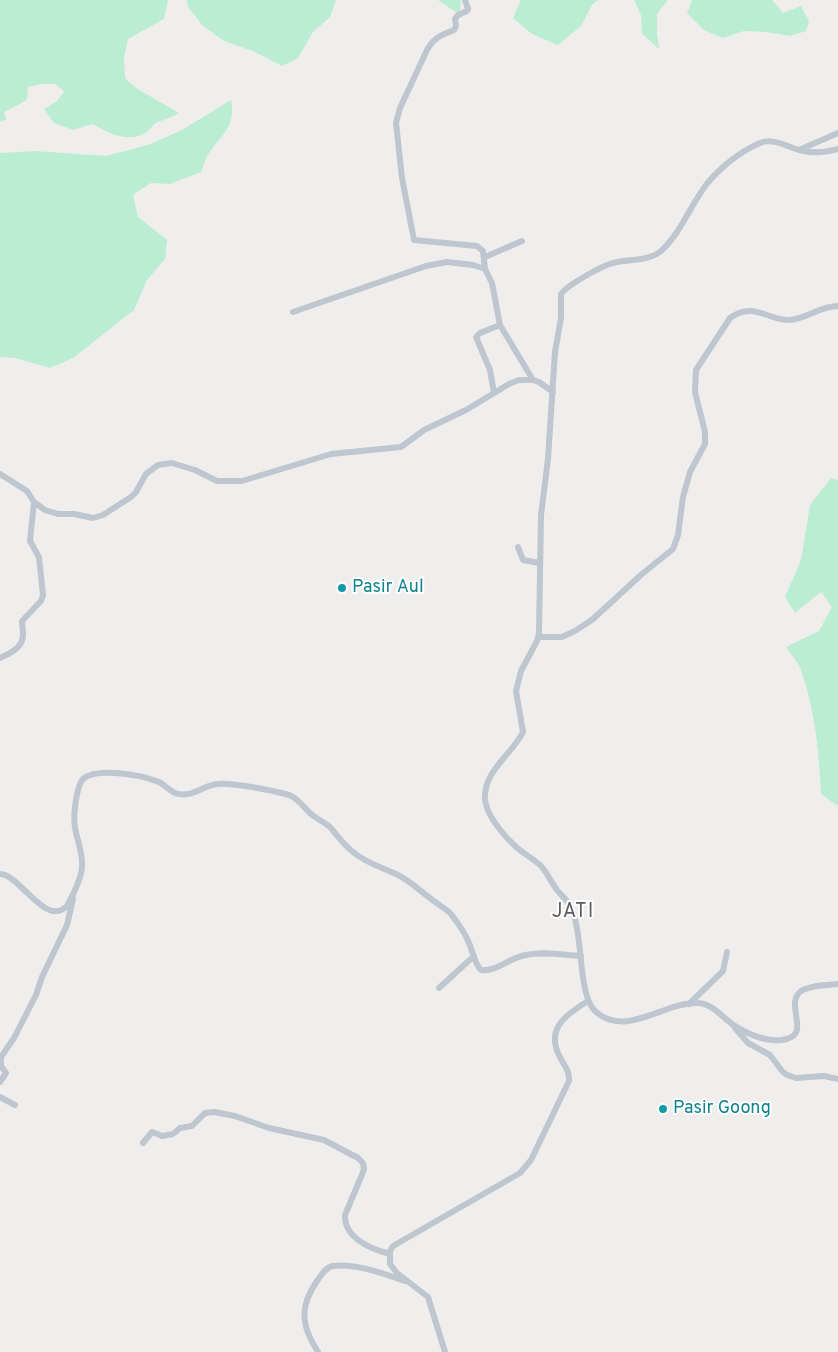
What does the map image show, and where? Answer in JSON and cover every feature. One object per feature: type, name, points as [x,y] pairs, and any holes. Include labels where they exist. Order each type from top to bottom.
[{"type":"street","points":[[465,0],[468,8],[467,11],[458,15],[455,19],[456,26],[454,30],[438,36],[431,42],[400,108],[396,123],[402,178],[414,240],[473,245],[482,249],[485,257],[485,269],[492,282],[500,325],[533,380]]},
{"type":"street","points":[[798,150],[838,134]]},
{"type":"street","points":[[838,149],[820,153],[798,150],[771,141],[761,142],[721,169],[706,184],[685,220],[660,251],[651,257],[610,263],[564,290],[560,297],[561,314],[555,352],[554,392],[541,515],[538,637],[524,665],[517,686],[516,696],[523,732],[489,778],[485,789],[486,804],[493,818],[513,844],[539,864],[570,904],[575,920],[588,1001],[598,1014],[609,1020],[633,1021],[672,1007],[701,1003],[710,1007],[733,1025],[748,1042],[770,1055],[787,1075],[796,1078],[824,1076],[838,1079]]},
{"type":"street","points":[[485,257],[522,241]]},
{"type":"street","points":[[293,312],[380,280],[435,263],[465,264],[485,269]]},
{"type":"street","points":[[538,637],[562,637],[576,631],[673,549],[678,535],[683,497],[690,472],[706,440],[695,392],[696,370],[730,318],[737,313],[750,311],[791,320],[822,308],[838,306]]},
{"type":"street","points":[[494,393],[490,370],[476,336],[500,325]]},
{"type":"street","points":[[0,474],[27,491],[39,508],[52,512],[95,517],[103,515],[131,497],[152,468],[165,463],[186,467],[217,481],[242,481],[331,454],[401,447],[424,430],[466,410],[514,382],[533,380],[554,392]]},
{"type":"street","points":[[0,658],[16,650],[21,645],[24,634],[22,621],[41,600],[43,595],[39,558],[30,541],[34,502]]},
{"type":"street","points":[[518,548],[524,560],[540,563]]},
{"type":"street","points":[[0,874],[8,875],[44,908],[53,911],[63,910],[73,892],[82,867],[82,850],[74,819],[78,790],[85,777],[104,772],[146,778],[158,781],[170,790],[182,795],[188,795],[219,784],[234,785],[284,794],[298,799],[355,854],[401,877],[445,909],[460,925],[478,967],[484,970],[490,970],[513,958],[529,954],[544,953],[581,956]]},
{"type":"street","points":[[0,1082],[6,1073],[1,1066],[1,1057],[14,1038],[36,995],[42,977],[67,925],[73,892]]},
{"type":"street","points":[[689,1004],[723,971],[726,952]]},
{"type":"street","points":[[439,988],[474,956]]},
{"type":"street","points":[[733,1025],[764,1038],[786,1039],[795,1034],[798,1029],[795,1005],[799,994],[806,988],[838,984]]},
{"type":"street","points":[[445,1352],[428,1297],[393,1269],[390,1254],[393,1246],[510,1180],[525,1168],[542,1138],[569,1081],[568,1072],[554,1045],[557,1028],[569,1014],[588,1001]]},
{"type":"street","points":[[0,1097],[15,1105]]},
{"type":"street","points":[[143,1143],[152,1132],[162,1136],[173,1134],[180,1128],[192,1126],[205,1113],[211,1112],[229,1114],[269,1128],[324,1140],[358,1158],[364,1166],[345,1215],[347,1226],[363,1243],[390,1254]]},
{"type":"street","points":[[318,1352],[306,1329],[304,1309],[313,1286],[327,1268],[337,1266],[354,1268],[409,1282]]},
{"type":"green space","points":[[0,0],[168,0],[164,19],[128,39],[124,58],[125,78],[136,88],[179,113],[156,123],[145,133],[130,137],[117,135],[92,124],[73,130],[54,123],[44,109],[56,102],[64,92],[56,84],[41,84],[28,87],[27,100],[4,112],[6,120],[0,121]]},
{"type":"green space","points":[[187,0],[336,0],[330,17],[313,32],[298,58],[282,66],[253,51],[224,41],[203,26],[188,7]]},
{"type":"green space","points":[[438,0],[461,0],[460,15]]},
{"type":"green space","points":[[521,0],[598,0],[592,5],[581,26],[558,45],[532,34],[513,18]]},
{"type":"green space","points":[[634,0],[668,0],[657,14],[659,49],[642,34],[641,15]]},
{"type":"green space","points":[[692,0],[772,0],[783,13],[801,6],[809,21],[806,31],[790,36],[744,31],[723,38],[704,30],[687,13]]},
{"type":"green space","points":[[231,100],[232,117],[230,123],[208,155],[201,172],[170,184],[151,183],[133,195],[138,217],[167,240],[165,259],[147,280],[134,310],[73,358],[50,368],[15,358],[0,357],[0,153],[35,151],[106,156],[148,145],[182,130]]},
{"type":"green space","points":[[831,478],[838,480],[838,806],[821,794],[810,700],[800,667],[786,647],[819,631],[832,607],[821,592],[795,613],[785,597],[801,560],[810,505]]},
{"type":"place","name":"Pasir Aul","points":[[342,588]]},
{"type":"place","name":"Pasir Goong","points":[[663,1109]]},
{"type":"district","name":"JATI","points":[[573,913]]}]
